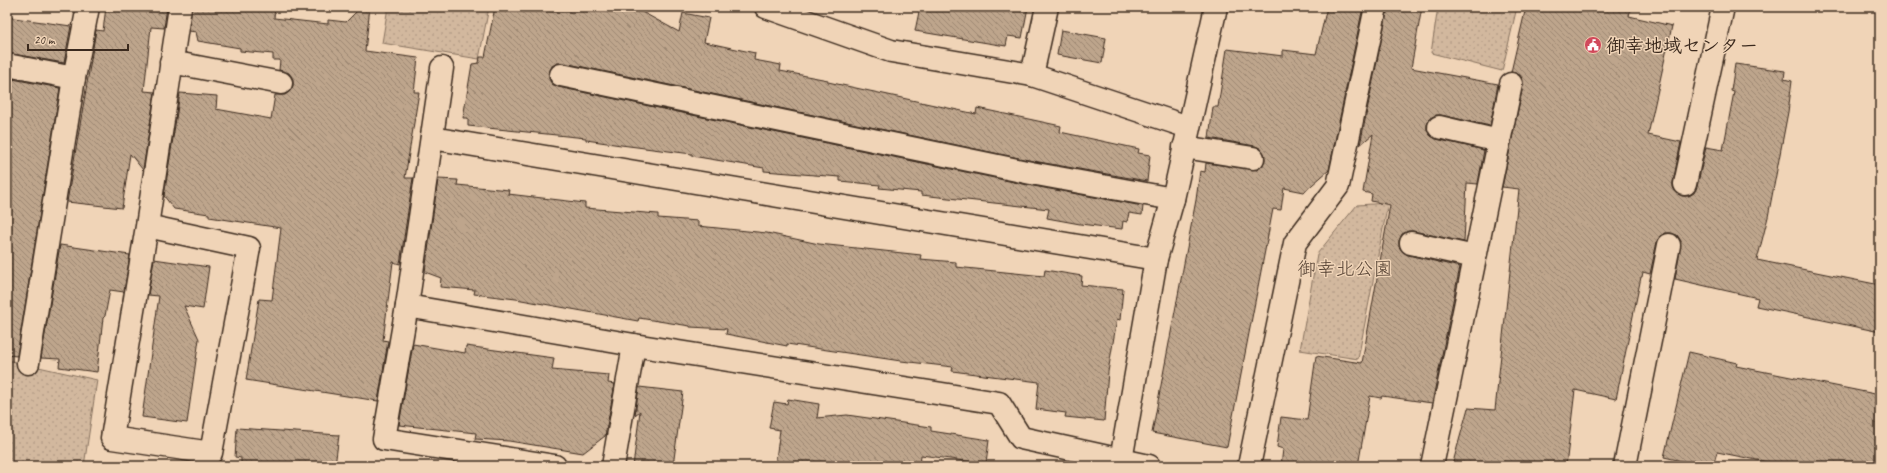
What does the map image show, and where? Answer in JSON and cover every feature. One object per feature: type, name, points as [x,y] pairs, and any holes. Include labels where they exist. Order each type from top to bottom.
[{"type":"street","points":[[28,363],[74,78],[88,7]]},
{"type":"street","points":[[147,226],[249,248],[210,453],[112,438],[147,226],[180,7]]},
{"type":"street","points":[[766,7],[891,51],[1032,75],[1186,137],[1253,158]]},
{"type":"street","points":[[1032,75],[1047,7]]},
{"type":"street","points":[[1121,463],[1156,259],[1173,199],[1216,7]]},
{"type":"street","points":[[1249,466],[1294,243],[1338,186],[1376,7]]},
{"type":"street","points":[[1685,184],[1724,7]]},
{"type":"street","points":[[171,62],[281,83]]},
{"type":"street","points":[[7,65],[74,78]]},
{"type":"street","points":[[442,68],[407,306],[384,438],[555,466]]},
{"type":"street","points":[[561,75],[1031,173],[1173,199]]},
{"type":"street","points":[[1432,466],[1511,84]]},
{"type":"street","points":[[1439,127],[1499,141]]},
{"type":"street","points":[[432,138],[1156,259]]},
{"type":"street","points":[[1411,243],[1475,257]]},
{"type":"street","points":[[1625,466],[1669,245]]},
{"type":"street","points":[[407,306],[634,345],[999,403],[1021,438],[1121,463],[1149,466]]},
{"type":"street","points":[[613,466],[634,345]]},
{"type":"green space","points":[[388,7],[489,7],[479,59],[382,43]]},
{"type":"green space","points":[[1438,7],[1517,7],[1502,71],[1431,53]]},
{"type":"green space","name":"御幸北公園","points":[[1388,203],[1358,359],[1300,350],[1317,254],[1357,205]]},
{"type":"green space","points":[[7,360],[97,380],[84,466],[7,466]]},
{"type":"building","points":[[106,7],[167,7],[164,28],[151,27],[144,91],[155,92],[143,170],[130,154],[122,208],[67,202],[96,30],[103,31]]},
{"type":"building","points":[[192,7],[275,7],[274,18],[328,24],[328,20],[346,22],[361,7],[370,7],[365,51],[418,58],[414,92],[419,92],[405,178],[413,178],[400,264],[393,262],[383,340],[388,341],[378,401],[246,380],[259,299],[272,300],[281,228],[209,217],[209,214],[174,209],[164,196],[180,93],[217,96],[216,109],[271,119],[275,95],[285,95],[290,91],[293,86],[293,79],[289,73],[279,70],[280,60],[273,60],[273,54],[240,51],[240,48],[198,41],[196,32],[189,31]]},
{"type":"building","points":[[495,7],[633,7],[679,32],[683,13],[709,18],[704,42],[755,53],[754,60],[781,65],[780,71],[828,80],[828,82],[976,114],[977,108],[1061,126],[1060,132],[1139,149],[1138,153],[1150,155],[1147,181],[1033,161],[564,63],[557,63],[552,66],[549,73],[549,79],[552,84],[558,87],[1028,185],[1143,206],[1142,215],[1129,213],[1127,222],[1123,221],[1122,229],[1080,224],[1047,218],[1049,209],[921,195],[921,192],[879,188],[880,185],[840,181],[840,177],[764,171],[764,168],[692,156],[692,154],[586,140],[586,138],[468,126],[468,118],[463,118],[472,64],[479,63],[480,57],[485,57]]},
{"type":"building","points":[[920,7],[1028,7],[1022,38],[1008,36],[1006,46],[915,31]]},
{"type":"building","points":[[1327,7],[1363,7],[1329,170],[1304,192],[1284,188],[1281,210],[1273,209],[1227,447],[1152,433],[1196,200],[1200,171],[1205,172],[1206,163],[1257,170],[1262,166],[1265,160],[1264,153],[1261,149],[1255,146],[1209,138],[1213,107],[1218,107],[1227,49],[1283,56],[1283,50],[1316,54]]},
{"type":"building","points":[[1388,7],[1422,7],[1411,68],[1498,84],[1490,126],[1441,115],[1436,115],[1430,118],[1427,125],[1427,131],[1436,139],[1484,150],[1478,184],[1467,183],[1464,242],[1413,231],[1408,231],[1402,234],[1399,241],[1399,247],[1408,255],[1460,267],[1432,403],[1382,396],[1381,398],[1370,396],[1358,466],[1281,466],[1283,449],[1277,447],[1281,417],[1307,420],[1316,356],[1362,363],[1390,205],[1371,201],[1372,194],[1363,192],[1373,134],[1360,145]]},
{"type":"building","points":[[1526,7],[1631,7],[1629,16],[1672,26],[1648,135],[1681,142],[1673,187],[1676,193],[1682,196],[1689,196],[1694,193],[1697,187],[1706,147],[1723,150],[1734,92],[1731,91],[1735,64],[1785,71],[1784,79],[1792,81],[1788,112],[1768,217],[1757,260],[1880,285],[1880,332],[1756,306],[1758,298],[1675,279],[1681,241],[1677,235],[1665,233],[1660,236],[1657,242],[1650,274],[1643,272],[1641,277],[1616,399],[1575,390],[1566,466],[1452,466],[1468,408],[1495,410],[1519,189],[1502,187],[1523,86],[1523,80],[1520,75],[1511,72]]},
{"type":"building","points":[[7,17],[71,26],[64,63],[7,53]]},
{"type":"building","points":[[1061,30],[1106,38],[1102,63],[1057,55]]},
{"type":"building","points":[[7,78],[60,88],[17,356],[7,355]]},
{"type":"building","points":[[438,179],[458,180],[457,185],[509,190],[508,194],[585,203],[585,208],[658,214],[658,218],[698,221],[698,226],[767,233],[819,244],[921,255],[920,259],[956,262],[956,267],[1044,276],[1045,270],[1082,276],[1081,285],[1123,289],[1120,320],[1117,319],[1108,372],[1104,421],[1065,417],[1066,413],[1036,409],[1039,382],[952,371],[953,367],[787,344],[787,346],[726,334],[727,329],[690,327],[639,318],[638,321],[516,299],[474,294],[475,290],[440,287],[441,278],[425,272]]},
{"type":"building","points":[[60,245],[130,255],[124,292],[110,290],[105,316],[103,318],[97,372],[59,367],[60,359],[41,358]]},
{"type":"building","points":[[154,259],[209,267],[203,309],[184,306],[199,339],[187,423],[142,417],[159,296],[148,295]]},
{"type":"building","points":[[413,344],[465,353],[466,346],[554,358],[552,370],[609,375],[608,383],[615,384],[605,436],[583,453],[509,441],[475,439],[476,433],[399,425]]},
{"type":"building","points":[[1689,352],[1737,363],[1736,366],[1880,395],[1880,466],[1787,466],[1717,452],[1713,466],[1704,466],[1664,457]]},
{"type":"building","points":[[639,387],[683,392],[673,466],[633,466],[640,411],[635,415]]},
{"type":"building","points":[[788,399],[819,404],[817,418],[847,415],[931,427],[931,431],[989,440],[986,464],[921,455],[920,466],[775,466],[780,430],[769,428],[774,402],[787,404]]},
{"type":"building","points":[[237,428],[339,435],[335,466],[241,466],[241,458],[235,457]]},
{"type":"place","name":"御幸地域センター","points":[[1593,45]]}]
